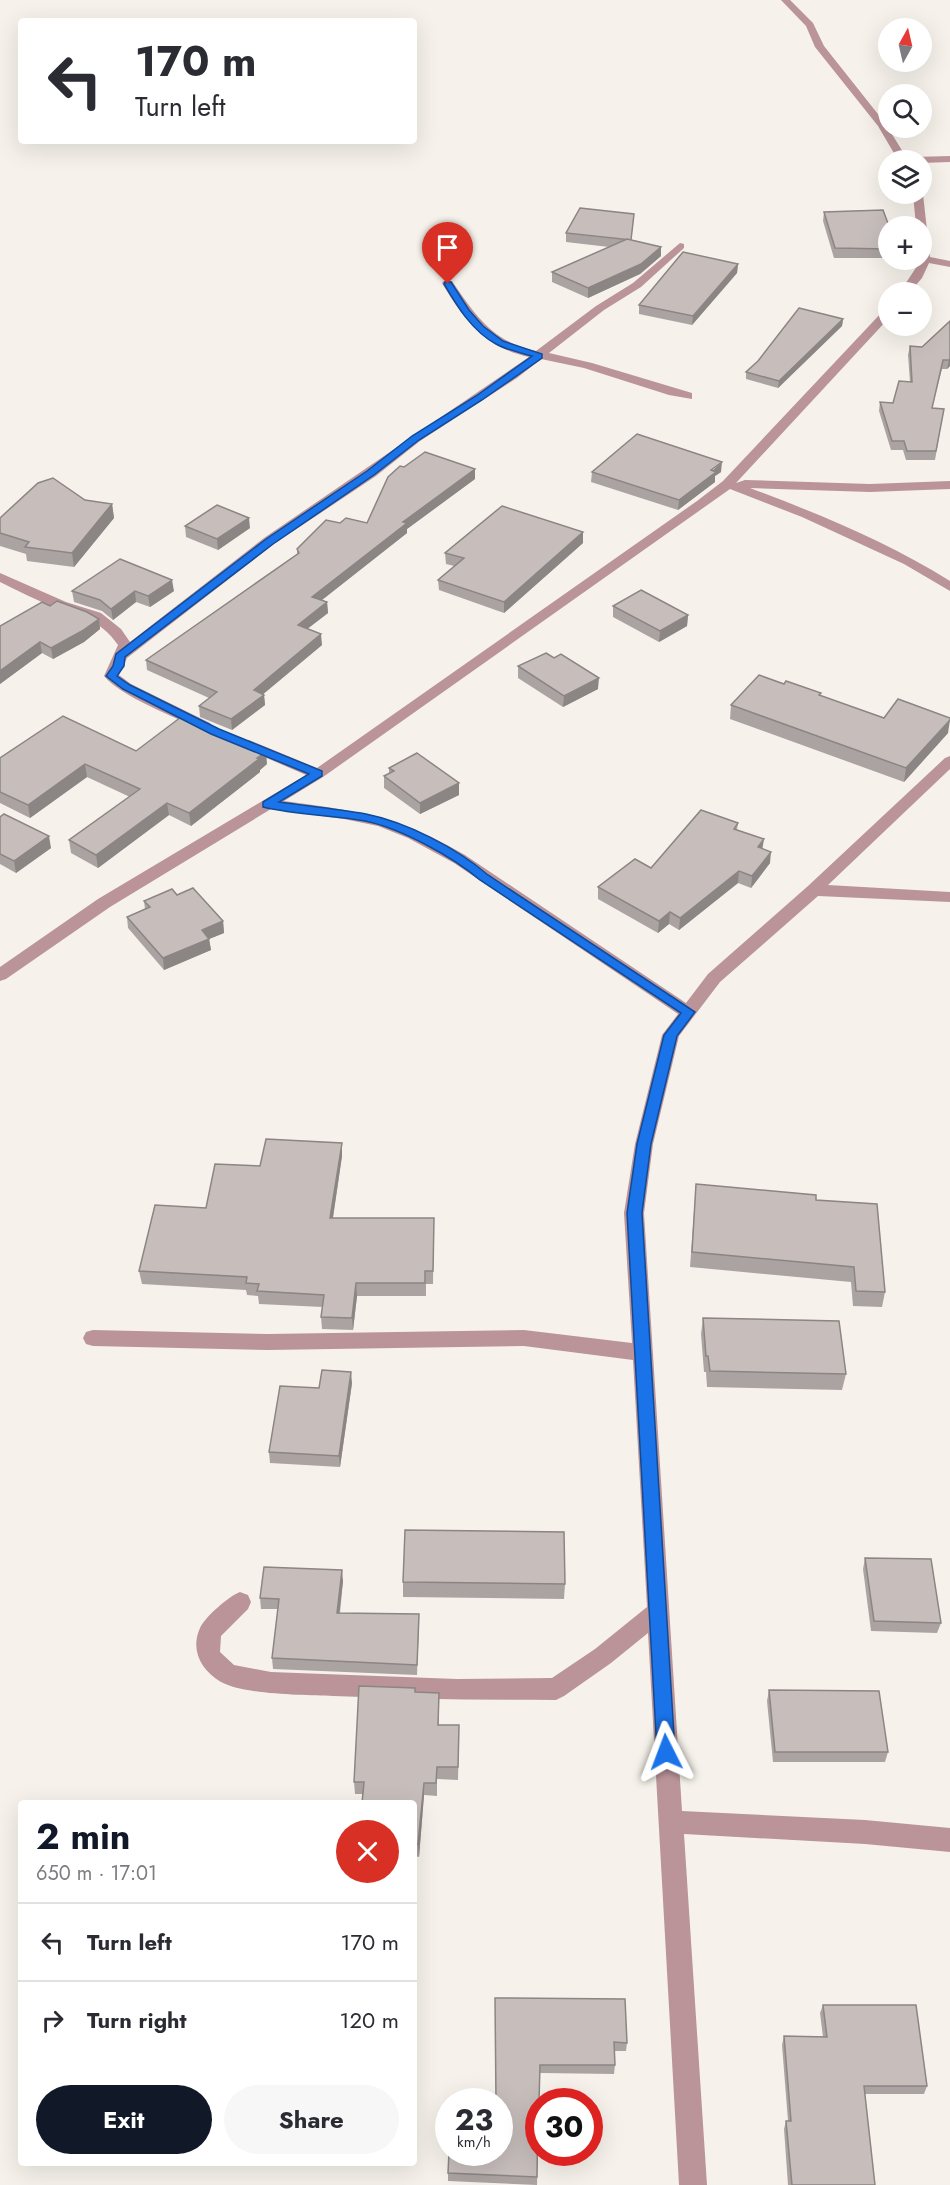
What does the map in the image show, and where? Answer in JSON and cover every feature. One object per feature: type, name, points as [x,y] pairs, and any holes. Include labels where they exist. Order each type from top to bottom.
[{"type":"street","points":[[784,0],[810,25],[820,48],[882,124],[897,150]]},
{"type":"street","points":[[932,160],[950,159]]},
{"type":"street","points":[[120,656],[269,541],[370,473],[416,438],[479,398],[539,356],[600,308],[637,285],[680,246]]},
{"type":"street","points":[[932,260],[950,264]]},
{"type":"street","points":[[448,284],[465,312],[500,343],[539,356],[573,362],[652,388],[688,396]]},
{"type":"street","points":[[0,975],[104,903],[318,774],[728,484],[878,323]]},
{"type":"street","points":[[728,484],[870,488],[950,484]]},
{"type":"street","points":[[728,484],[807,514],[909,561],[950,587]]},
{"type":"street","points":[[0,577],[61,605],[96,616],[116,632],[125,645],[119,666],[111,676],[126,687],[220,733],[318,774]]},
{"type":"street","points":[[693,2185],[634,1213],[644,1144],[671,1035],[714,978],[814,890],[950,761]]},
{"type":"street","points":[[267,804],[366,818],[392,825],[465,861],[484,877],[688,1012]]},
{"type":"street","points":[[814,890],[950,897]]},
{"type":"street","points":[[93,1338],[268,1342],[524,1338],[643,1353]]},
{"type":"street","points":[[240,1602],[210,1632],[208,1656],[228,1674],[271,1683],[457,1690],[556,1689],[603,1656],[658,1611]]},
{"type":"street","points":[[670,1822],[865,1832],[950,1840]]},
{"type":"building","points":[[580,208],[634,214],[631,240],[566,233]]},
{"type":"building","points":[[883,210],[885,216],[878,216],[878,249],[835,248],[824,212]]},
{"type":"building","points":[[627,239],[661,247],[641,264],[588,288],[552,272]]},
{"type":"building","points":[[683,252],[738,264],[693,316],[639,305]]},
{"type":"building","points":[[799,308],[843,319],[779,381],[746,372],[758,361]]},
{"type":"building","points":[[950,321],[950,359],[943,360],[932,408],[944,409],[936,451],[907,451],[904,441],[892,441],[880,402],[893,403],[899,381],[912,382],[910,346],[922,347]]},
{"type":"building","points":[[637,434],[722,462],[711,470],[716,472],[679,500],[592,472]]},
{"type":"building","points":[[425,452],[475,469],[403,522],[407,523],[312,597],[327,602],[298,625],[321,634],[254,690],[264,695],[231,719],[199,706],[217,692],[146,660],[299,553],[297,549],[326,520],[340,523],[346,518],[367,523],[388,477],[400,466],[404,467]]},
{"type":"building","points":[[53,478],[85,500],[112,504],[72,553],[25,547],[29,542],[0,533],[0,518],[38,483]]},
{"type":"building","points":[[217,505],[249,518],[217,539],[185,526]]},
{"type":"building","points":[[502,506],[583,532],[504,602],[438,580],[464,558],[445,553]]},
{"type":"building","points":[[120,559],[172,580],[148,596],[135,591],[111,609],[100,600],[72,591]]},
{"type":"building","points":[[641,590],[688,615],[660,631],[613,606]]},
{"type":"building","points":[[57,601],[99,619],[51,648],[40,642],[0,671],[0,626],[42,602],[50,606]]},
{"type":"building","points":[[546,653],[554,658],[561,654],[599,678],[564,696],[518,666]]},
{"type":"building","points":[[759,675],[821,693],[819,695],[884,718],[898,699],[950,718],[950,720],[906,768],[731,705]]},
{"type":"building","points":[[185,714],[266,751],[257,758],[259,759],[189,813],[167,803],[96,855],[69,840],[140,789],[85,764],[28,805],[0,792],[0,758],[63,716],[136,751]]},
{"type":"building","points":[[417,753],[459,783],[420,803],[384,776],[394,771],[389,768]]},
{"type":"building","points":[[701,810],[738,823],[734,829],[764,839],[758,847],[771,852],[752,876],[739,871],[680,918],[670,912],[659,921],[598,887],[635,859],[651,868]]},
{"type":"building","points":[[4,814],[49,836],[14,861],[0,854],[0,817]]},
{"type":"building","points":[[193,888],[223,921],[202,930],[209,939],[163,958],[127,917],[150,907],[144,901],[172,889],[177,895]]},
{"type":"building","points":[[266,1139],[342,1143],[330,1218],[434,1218],[433,1271],[425,1271],[425,1283],[356,1283],[352,1318],[321,1317],[324,1295],[257,1291],[259,1284],[246,1283],[247,1277],[139,1271],[155,1205],[206,1208],[215,1164],[260,1166]]},
{"type":"building","points":[[696,1184],[816,1195],[816,1200],[877,1204],[885,1292],[856,1291],[854,1267],[692,1252]]},
{"type":"building","points":[[703,1318],[839,1321],[846,1374],[710,1371],[708,1356],[706,1356]]},
{"type":"building","points":[[322,1370],[351,1372],[339,1456],[269,1452],[280,1386],[319,1388]]},
{"type":"building","points":[[405,1530],[564,1532],[565,1584],[403,1582]]},
{"type":"building","points":[[865,1558],[931,1559],[941,1623],[874,1621]]},
{"type":"building","points":[[264,1567],[342,1570],[337,1613],[419,1614],[417,1665],[272,1658],[279,1599],[260,1598]]},
{"type":"building","points":[[359,1686],[415,1688],[415,1692],[439,1693],[438,1725],[459,1725],[458,1767],[437,1767],[436,1783],[424,1783],[418,1844],[417,1800],[362,1800],[364,1782],[354,1782]]},
{"type":"building","points":[[769,1690],[879,1691],[888,1752],[775,1752]]},
{"type":"building","points":[[495,1998],[625,1999],[627,2043],[614,2042],[615,2065],[540,2065],[539,2088],[525,2088],[525,2166],[537,2166],[537,2177],[448,2173],[448,2166],[513,2166],[513,2088],[496,2088]]},
{"type":"building","points":[[823,2005],[916,2005],[927,2086],[864,2086],[875,2185],[792,2185],[786,2121],[791,2121],[784,2036],[827,2037]]},
{"type":"route","points":[[448,284],[465,312],[480,328],[500,343],[539,356],[416,438],[370,473],[269,541],[120,656],[119,666],[111,676],[126,687],[215,731],[318,774],[267,804],[366,818],[392,825],[465,861],[484,877],[688,1012],[671,1035],[644,1144],[634,1213],[666,1752]]}]
